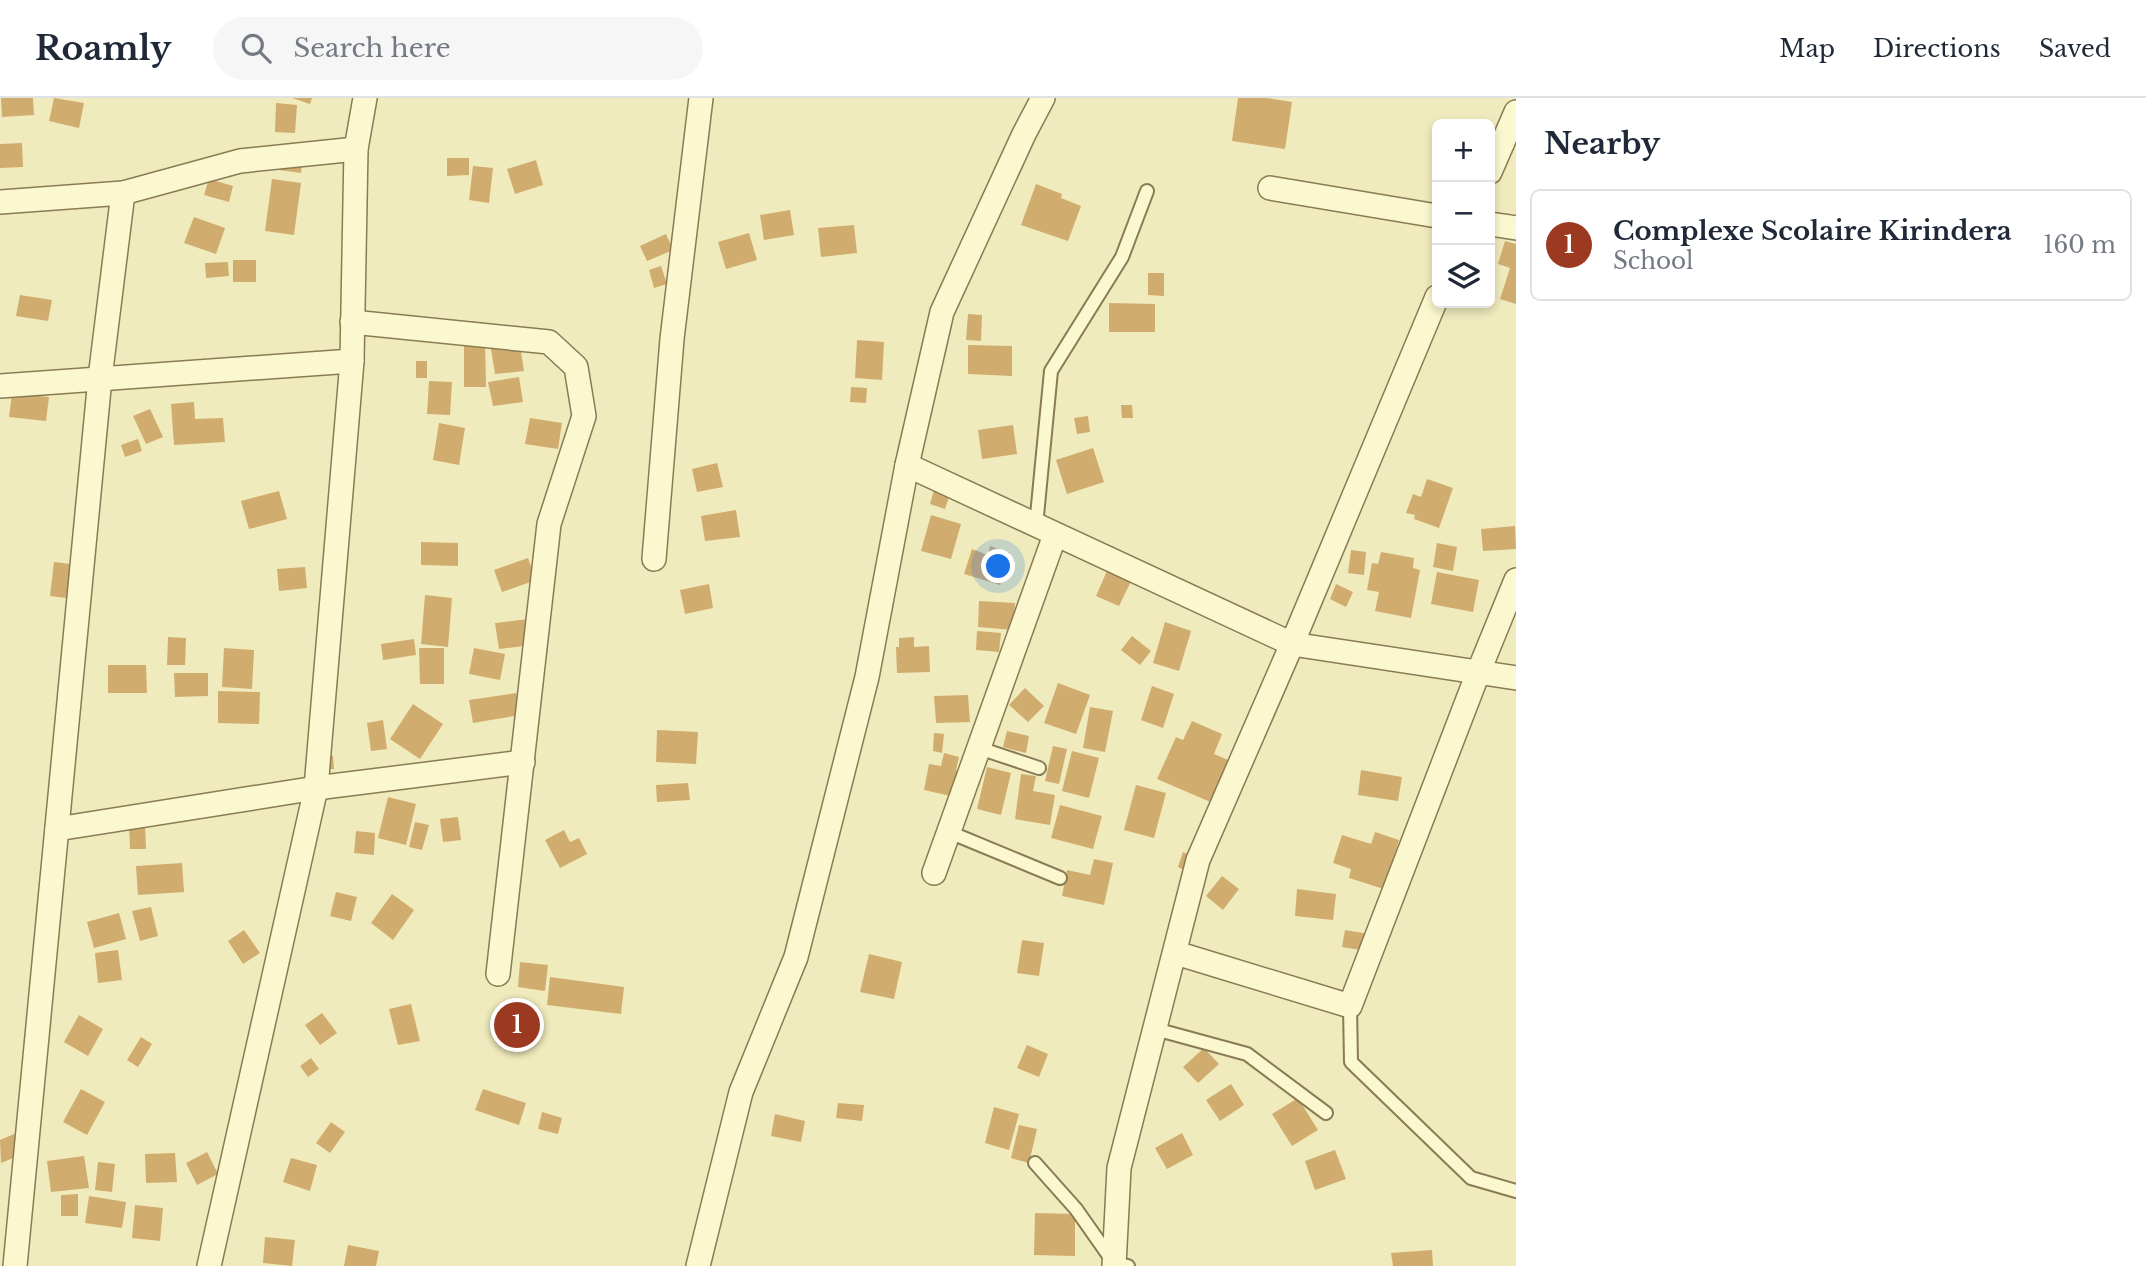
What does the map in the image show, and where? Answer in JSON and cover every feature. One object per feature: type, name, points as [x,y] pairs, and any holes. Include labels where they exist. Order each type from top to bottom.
[{"type":"street","points":[[209,1266],[316,788],[352,362],[356,149],[365,98]]},
{"type":"street","points":[[654,559],[672,339],[701,98]]},
{"type":"street","points":[[698,1266],[741,1092],[800,943],[867,677],[907,465],[942,312],[1043,98]]},
{"type":"street","points":[[1495,161],[1516,111]]},
{"type":"street","points":[[0,202],[123,193],[240,161],[356,149]]},
{"type":"street","points":[[1270,188],[1432,215]]},
{"type":"street","points":[[15,1266],[100,378],[123,193]]},
{"type":"street","points":[[1495,225],[1516,229]]},
{"type":"street","points":[[1119,1265],[1119,1168],[1198,859],[1432,308]]},
{"type":"street","points":[[352,322],[549,342],[576,367],[584,416],[549,524],[498,974]]},
{"type":"street","points":[[0,386],[352,362]]},
{"type":"street","points":[[907,465],[1292,643],[1516,678]]},
{"type":"street","points":[[934,873],[979,748],[1045,530]]},
{"type":"street","points":[[1176,953],[1350,1006],[1516,580]]},
{"type":"street","points":[[57,829],[316,788],[523,762]]},
{"type":"lane","points":[[1045,530],[1051,371],[1122,257],[1147,191]]},
{"type":"lane","points":[[979,748],[1039,768]]},
{"type":"lane","points":[[949,832],[1060,878]]},
{"type":"lane","points":[[1350,1006],[1351,1062],[1471,1178],[1516,1191]]},
{"type":"lane","points":[[1155,1029],[1247,1054],[1326,1113]]},
{"type":"lane","points":[[1035,1163],[1076,1209],[1119,1265]]},
{"type":"building","points":[[1,98],[33,98],[34,115],[2,117]]},
{"type":"building","points":[[54,98],[84,103],[79,128],[49,121]]},
{"type":"building","points":[[292,98],[312,98],[310,104]]},
{"type":"building","points":[[1238,98],[1267,98],[1292,102],[1285,149],[1232,141]]},
{"type":"building","points":[[276,103],[297,105],[295,133],[275,132]]},
{"type":"building","points":[[22,143],[23,167],[0,168],[0,144]]},
{"type":"building","points":[[447,158],[469,158],[469,175],[447,176]]},
{"type":"building","points":[[280,159],[302,162],[301,173],[279,170]]},
{"type":"building","points":[[536,160],[543,185],[515,194],[507,169]]},
{"type":"building","points":[[473,166],[493,168],[489,203],[469,200]]},
{"type":"building","points":[[209,179],[233,186],[229,202],[204,195]]},
{"type":"building","points":[[272,179],[301,183],[294,235],[265,231]]},
{"type":"building","points":[[1036,184],[1062,194],[1061,198],[1081,206],[1068,241],[1021,225]]},
{"type":"building","points":[[790,210],[794,235],[764,240],[760,215]]},
{"type":"building","points":[[194,217],[225,228],[216,254],[184,243]]},
{"type":"building","points":[[854,225],[857,253],[821,257],[818,228]]},
{"type":"building","points":[[749,233],[757,260],[726,269],[718,242]]},
{"type":"building","points":[[666,234],[673,250],[647,261],[640,246]]},
{"type":"building","points":[[1505,241],[1516,244],[1516,304],[1500,299],[1510,268],[1498,264]]},
{"type":"building","points":[[233,260],[256,260],[256,282],[233,282]]},
{"type":"building","points":[[228,262],[229,276],[206,278],[205,263]]},
{"type":"building","points":[[661,266],[667,284],[654,288],[649,270]]},
{"type":"building","points":[[1148,273],[1164,273],[1164,296],[1148,295]]},
{"type":"building","points":[[20,295],[52,300],[48,321],[16,316]]},
{"type":"building","points":[[1109,303],[1155,304],[1155,332],[1109,332]]},
{"type":"building","points":[[968,314],[982,315],[981,341],[966,340]]},
{"type":"building","points":[[519,339],[524,371],[495,374],[490,343]]},
{"type":"building","points":[[857,340],[884,342],[882,380],[855,378]]},
{"type":"building","points":[[464,345],[485,345],[486,387],[464,387]]},
{"type":"building","points":[[968,345],[1012,346],[1012,376],[968,374]]},
{"type":"building","points":[[416,361],[427,361],[427,378],[416,378]]},
{"type":"building","points":[[519,377],[523,402],[493,406],[488,382]]},
{"type":"building","points":[[429,381],[452,382],[450,415],[427,414]]},
{"type":"building","points":[[851,387],[867,388],[866,403],[850,402]]},
{"type":"building","points":[[12,393],[49,397],[46,421],[9,417]]},
{"type":"building","points":[[194,402],[195,419],[223,418],[225,442],[174,445],[171,404]]},
{"type":"building","points":[[1121,405],[1132,405],[1133,418],[1122,418]]},
{"type":"building","points":[[150,409],[163,437],[146,444],[133,416]]},
{"type":"building","points":[[1088,416],[1090,432],[1077,434],[1074,418]]},
{"type":"building","points":[[530,418],[562,423],[558,449],[525,444]]},
{"type":"building","points":[[439,423],[465,428],[459,465],[433,460]]},
{"type":"building","points":[[1013,425],[1017,454],[982,459],[978,430]]},
{"type":"building","points":[[138,439],[142,451],[125,457],[121,445]]},
{"type":"building","points":[[1093,448],[1104,482],[1067,494],[1056,460]]},
{"type":"building","points":[[717,463],[723,487],[697,492],[692,469]]},
{"type":"building","points":[[1427,479],[1453,488],[1439,528],[1414,519],[1415,515],[1406,513],[1413,494],[1421,497]]},
{"type":"building","points":[[935,486],[951,491],[945,509],[930,504]]},
{"type":"building","points":[[279,491],[287,519],[249,529],[241,501]]},
{"type":"building","points":[[736,510],[740,537],[705,541],[701,516]]},
{"type":"building","points":[[931,515],[961,524],[951,559],[921,551]]},
{"type":"building","points":[[1515,526],[1516,549],[1483,551],[1481,529]]},
{"type":"building","points":[[421,542],[458,543],[458,566],[421,565]]},
{"type":"building","points":[[1437,543],[1457,547],[1453,571],[1433,567]]},
{"type":"building","points":[[990,546],[1010,553],[1000,585],[964,574],[972,549],[988,555]]},
{"type":"building","points":[[1351,550],[1366,552],[1364,575],[1348,573]]},
{"type":"building","points":[[1381,552],[1414,558],[1413,568],[1420,570],[1411,618],[1375,611],[1379,592],[1367,590],[1372,563],[1378,564]]},
{"type":"building","points":[[528,558],[536,580],[502,592],[494,570]]},
{"type":"building","points":[[54,562],[79,565],[74,599],[50,596]]},
{"type":"building","points":[[1110,564],[1134,575],[1119,606],[1096,596]]},
{"type":"building","points":[[305,567],[307,588],[279,591],[277,569]]},
{"type":"building","points":[[1437,572],[1479,580],[1473,612],[1431,604]]},
{"type":"building","points":[[709,584],[713,608],[685,614],[680,590]]},
{"type":"building","points":[[1336,584],[1353,592],[1346,607],[1330,599]]},
{"type":"building","points":[[425,595],[452,598],[448,647],[421,644]]},
{"type":"building","points":[[979,601],[1015,603],[1013,630],[978,627]]},
{"type":"building","points":[[529,619],[532,645],[499,649],[495,623]]},
{"type":"building","points":[[1165,622],[1191,631],[1179,671],[1153,663]]},
{"type":"building","points":[[977,631],[1001,633],[999,652],[976,650]]},
{"type":"building","points":[[1132,636],[1151,651],[1140,665],[1121,650]]},
{"type":"building","points":[[168,637],[186,638],[185,665],[167,665]]},
{"type":"building","points":[[914,637],[914,647],[929,646],[930,672],[897,673],[896,647],[899,647],[899,638]]},
{"type":"building","points":[[414,639],[416,655],[383,660],[381,644]]},
{"type":"building","points":[[224,648],[254,650],[252,689],[222,687]]},
{"type":"building","points":[[419,648],[444,648],[444,684],[420,684]]},
{"type":"building","points":[[474,648],[505,654],[500,680],[469,674]]},
{"type":"building","points":[[108,665],[146,665],[147,693],[108,693]]},
{"type":"building","points":[[174,673],[208,673],[208,696],[175,697]]},
{"type":"building","points":[[1058,683],[1090,695],[1076,734],[1044,723]]},
{"type":"building","points":[[1152,686],[1174,694],[1163,728],[1141,720]]},
{"type":"building","points":[[1025,688],[1044,706],[1028,722],[1009,705]]},
{"type":"building","points":[[218,691],[260,692],[259,724],[218,723]]},
{"type":"building","points":[[516,693],[520,715],[473,723],[469,700]]},
{"type":"building","points":[[968,695],[970,722],[936,723],[934,696]]},
{"type":"building","points":[[413,704],[443,724],[420,759],[390,739]]},
{"type":"building","points":[[1090,707],[1113,711],[1105,752],[1083,748]]},
{"type":"building","points":[[383,720],[387,749],[371,751],[367,723]]},
{"type":"building","points":[[1192,721],[1222,734],[1214,754],[1233,762],[1215,804],[1157,779],[1176,737],[1183,740]]},
{"type":"building","points":[[657,730],[698,732],[696,764],[656,762]]},
{"type":"building","points":[[1007,731],[1029,736],[1026,753],[1003,747]]},
{"type":"building","points":[[934,733],[944,734],[942,753],[933,751]]},
{"type":"building","points":[[1053,746],[1067,749],[1059,784],[1045,781]]},
{"type":"building","points":[[1072,751],[1099,758],[1089,798],[1062,791]]},
{"type":"building","points":[[944,753],[959,757],[956,770],[961,771],[955,797],[924,790],[929,764],[941,766]]},
{"type":"building","points":[[318,756],[333,756],[334,769],[318,769]]},
{"type":"building","points":[[987,767],[1011,773],[1001,815],[977,809]]},
{"type":"building","points":[[1361,770],[1402,777],[1398,801],[1358,795]]},
{"type":"building","points":[[1021,774],[1036,776],[1033,791],[1055,795],[1050,825],[1015,819]]},
{"type":"building","points":[[688,783],[690,800],[657,802],[656,785]]},
{"type":"building","points":[[1136,785],[1166,793],[1154,838],[1124,830]]},
{"type":"building","points":[[388,797],[416,804],[406,845],[378,838]]},
{"type":"building","points":[[1060,805],[1102,816],[1093,849],[1051,838]]},
{"type":"building","points":[[458,817],[461,840],[443,842],[440,819]]},
{"type":"building","points":[[415,822],[429,825],[422,850],[409,847]]},
{"type":"building","points":[[145,823],[146,849],[130,849],[129,824]]},
{"type":"building","points":[[564,830],[570,842],[579,838],[587,854],[560,868],[545,840]]},
{"type":"building","points":[[356,831],[375,833],[374,855],[354,853]]},
{"type":"building","points":[[1375,832],[1399,840],[1384,889],[1349,878],[1351,869],[1333,863],[1342,835],[1371,844]]},
{"type":"building","points":[[1183,852],[1192,856],[1186,871],[1178,867]]},
{"type":"building","points":[[1094,859],[1113,863],[1104,905],[1062,896],[1067,870],[1090,875]]},
{"type":"building","points":[[182,863],[184,892],[138,895],[136,866]]},
{"type":"building","points":[[1222,876],[1239,889],[1223,910],[1206,896]]},
{"type":"building","points":[[1297,889],[1336,894],[1333,920],[1295,916]]},
{"type":"building","points":[[336,892],[357,897],[351,921],[330,916]]},
{"type":"building","points":[[392,894],[414,910],[393,940],[371,923]]},
{"type":"building","points":[[151,907],[158,936],[140,941],[132,911]]},
{"type":"building","points":[[119,913],[126,939],[94,948],[87,922]]},
{"type":"building","points":[[244,930],[260,953],[243,964],[228,941]]},
{"type":"building","points":[[1345,930],[1369,934],[1367,951],[1342,947]]},
{"type":"building","points":[[1022,940],[1044,943],[1039,976],[1017,973]]},
{"type":"building","points":[[118,950],[122,980],[98,983],[95,953]]},
{"type":"building","points":[[869,954],[902,962],[894,999],[860,992]]},
{"type":"building","points":[[520,962],[548,965],[545,991],[518,987]]},
{"type":"building","points":[[550,977],[624,987],[621,1014],[547,1005]]},
{"type":"building","points":[[411,1004],[420,1041],[398,1045],[389,1009]]},
{"type":"building","points":[[322,1013],[337,1033],[320,1045],[305,1025]]},
{"type":"building","points":[[79,1015],[103,1029],[88,1056],[64,1042]]},
{"type":"building","points":[[141,1037],[152,1044],[138,1067],[127,1060]]},
{"type":"building","points":[[1027,1045],[1048,1054],[1039,1077],[1017,1068]]},
{"type":"building","points":[[1204,1048],[1219,1064],[1198,1083],[1183,1067]]},
{"type":"building","points":[[311,1058],[319,1069],[308,1077],[300,1066]]},
{"type":"building","points":[[1231,1084],[1244,1105],[1220,1121],[1206,1100]]},
{"type":"building","points":[[81,1089],[105,1102],[87,1135],[63,1122]]},
{"type":"building","points":[[483,1089],[526,1103],[519,1125],[475,1110]]},
{"type":"building","points":[[1298,1098],[1318,1130],[1292,1146],[1272,1114]]},
{"type":"building","points":[[838,1103],[864,1105],[862,1121],[836,1118]]},
{"type":"building","points":[[994,1107],[1019,1114],[1009,1150],[985,1143]]},
{"type":"building","points":[[542,1112],[562,1118],[558,1134],[538,1129]]},
{"type":"building","points":[[775,1114],[805,1121],[801,1142],[771,1136]]},
{"type":"building","points":[[331,1122],[345,1132],[330,1153],[316,1143]]},
{"type":"building","points":[[1019,1125],[1037,1129],[1029,1163],[1011,1158]]},
{"type":"building","points":[[1182,1133],[1193,1155],[1167,1169],[1155,1148]]},
{"type":"building","points":[[14,1134],[23,1154],[1,1163],[0,1140]]},
{"type":"building","points":[[1335,1150],[1346,1179],[1315,1190],[1305,1161]]},
{"type":"building","points":[[207,1152],[218,1174],[197,1185],[186,1163]]},
{"type":"building","points":[[175,1153],[177,1182],[146,1183],[145,1154]]},
{"type":"building","points":[[84,1156],[89,1188],[51,1192],[47,1161]]},
{"type":"building","points":[[291,1158],[317,1165],[310,1191],[283,1182]]},
{"type":"building","points":[[98,1162],[115,1164],[112,1192],[95,1190]]},
{"type":"building","points":[[78,1194],[78,1216],[61,1216],[61,1195]]},
{"type":"building","points":[[89,1196],[126,1202],[122,1228],[85,1223]]},
{"type":"building","points":[[135,1205],[163,1208],[160,1241],[132,1238]]},
{"type":"building","points":[[1035,1213],[1075,1214],[1075,1256],[1034,1255]]},
{"type":"building","points":[[265,1237],[295,1240],[292,1266],[263,1263]]},
{"type":"building","points":[[348,1245],[379,1251],[376,1266],[344,1266]]},
{"type":"building","points":[[1432,1250],[1433,1266],[1393,1266],[1391,1253]]},
{"type":"place","name":"Complexe Scolaire Kirindera","points":[[517,1025]]}]
